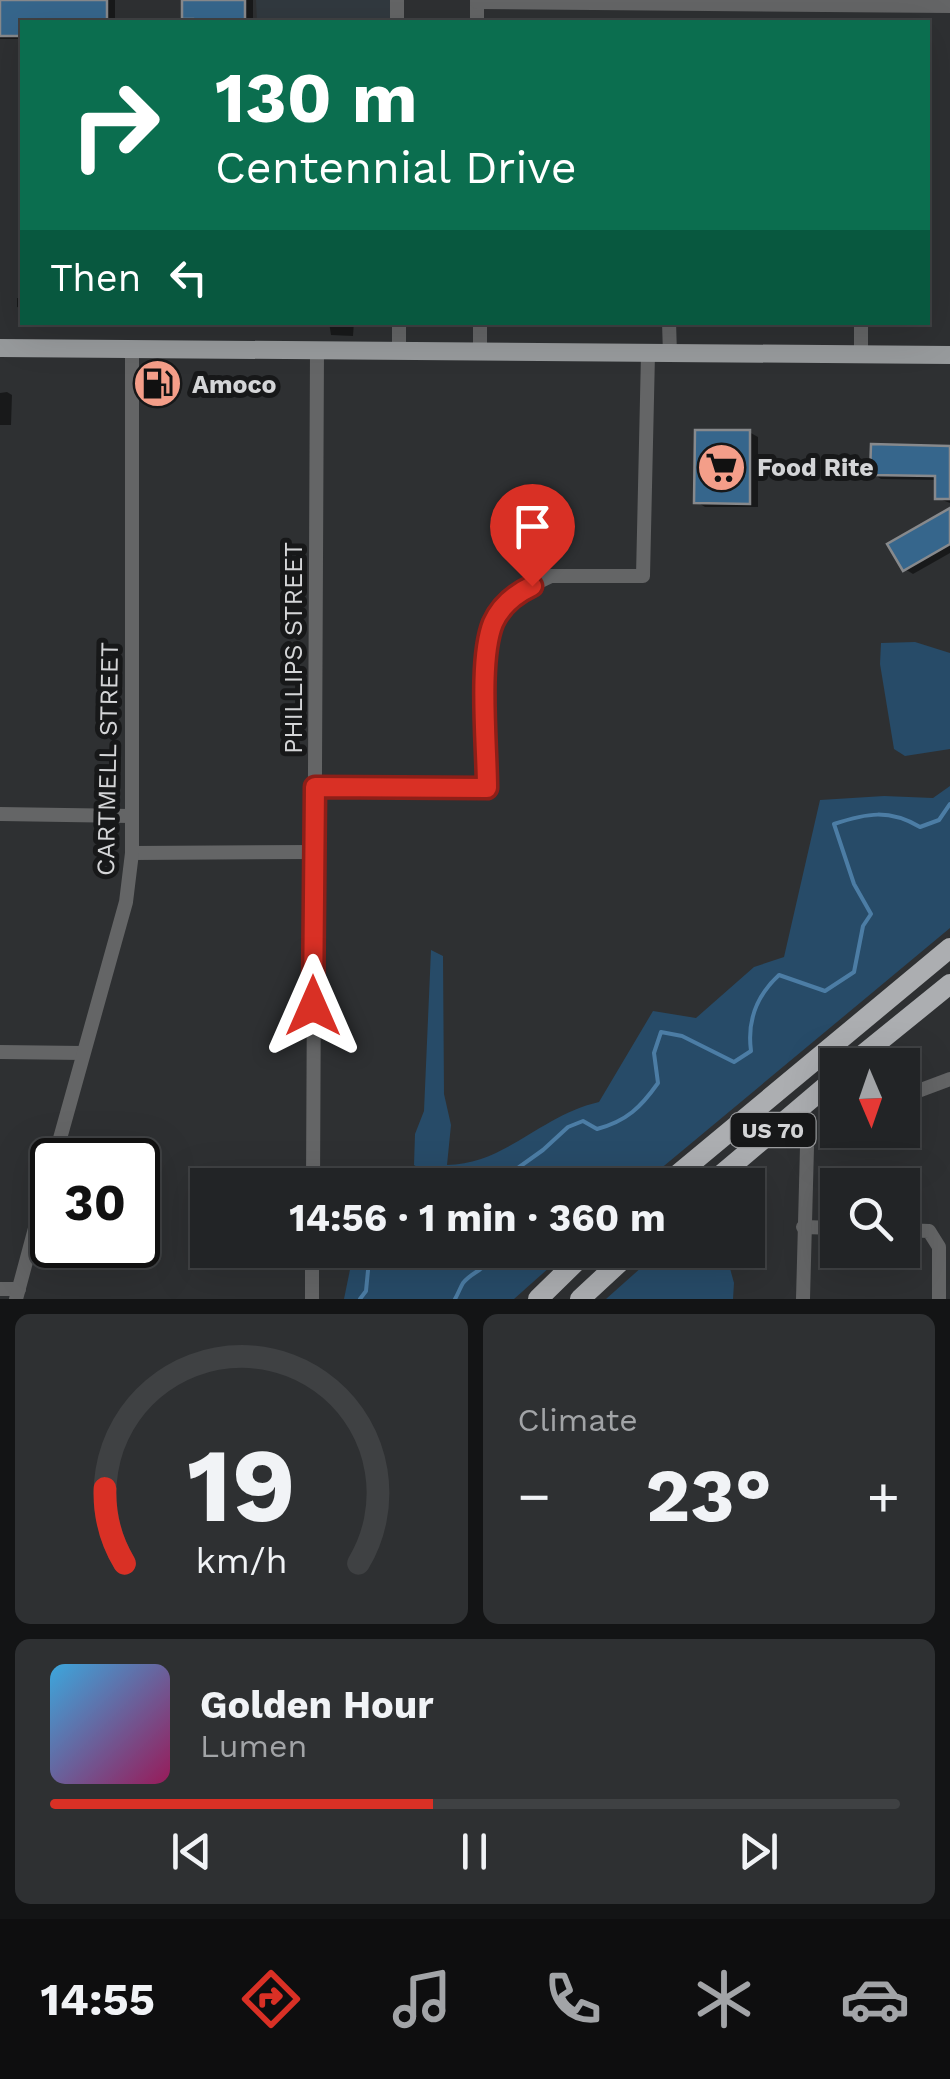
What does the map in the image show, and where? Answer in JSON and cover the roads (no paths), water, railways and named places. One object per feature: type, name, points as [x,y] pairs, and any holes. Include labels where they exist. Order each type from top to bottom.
[{"type":"highway","name":"US 70","points":[[685,1168],[950,948]]},
{"type":"highway","points":[[871,1048],[950,984]]},
{"type":"highway","name":"US 70","points":[[729,1168],[820,1091]]},
{"type":"highway","points":[[538,1299],[570,1268]]},
{"type":"highway","points":[[580,1299],[614,1268]]},
{"type":"main road","points":[[0,348],[950,355]]},
{"type":"street","points":[[477,1],[856,2],[950,6]]},
{"type":"street","points":[[399,325],[399,351]]},
{"type":"street","points":[[480,325],[480,352]]},
{"type":"street","points":[[670,325],[670,354]]},
{"type":"street","points":[[861,325],[861,354]]},
{"type":"street","name":"CARTMELL STREET","points":[[60,1138],[126,902],[132,853],[132,350]]},
{"type":"street","name":"PHILLIPS STREET","points":[[312,1168],[317,351]]},
{"type":"street","points":[[315,787],[487,788],[486,656],[493,622],[512,595],[551,576],[643,576],[648,354]]},
{"type":"street","points":[[0,814],[131,816]]},
{"type":"street","points":[[132,853],[313,852]]},
{"type":"street","points":[[0,1052],[83,1053]]},
{"type":"street","points":[[920,1090],[950,1079]]},
{"type":"street","points":[[803,1299],[806,1148]]},
{"type":"street","points":[[803,1227],[820,1227]]},
{"type":"street","points":[[920,1231],[928,1231],[939,1247],[939,1299]]},
{"type":"street","name":"CARTMELL STREET","points":[[17,1294],[30,1247]]},
{"type":"street","points":[[312,1268],[312,1299]]},
{"type":"street","points":[[0,1289],[17,1294]]},
{"type":"waterway","points":[[518,1168],[568,1127],[583,1121],[597,1129],[617,1122],[639,1106],[658,1083],[654,1053],[661,1032],[682,1036],[734,1062],[751,1051],[750,1029],[755,1010],[779,975],[825,991],[854,972],[863,926],[871,914],[854,884],[834,824],[857,817],[888,815],[920,827],[939,820],[950,804]]},
{"type":"waterway","points":[[360,1299],[366,1291],[368,1268]]},
{"type":"waterway","points":[[455,1299],[467,1278],[481,1268]]},
{"type":"place","name":"Amoco","points":[[157,384]]},
{"type":"place","name":"Food Rite","points":[[722,467]]}]
